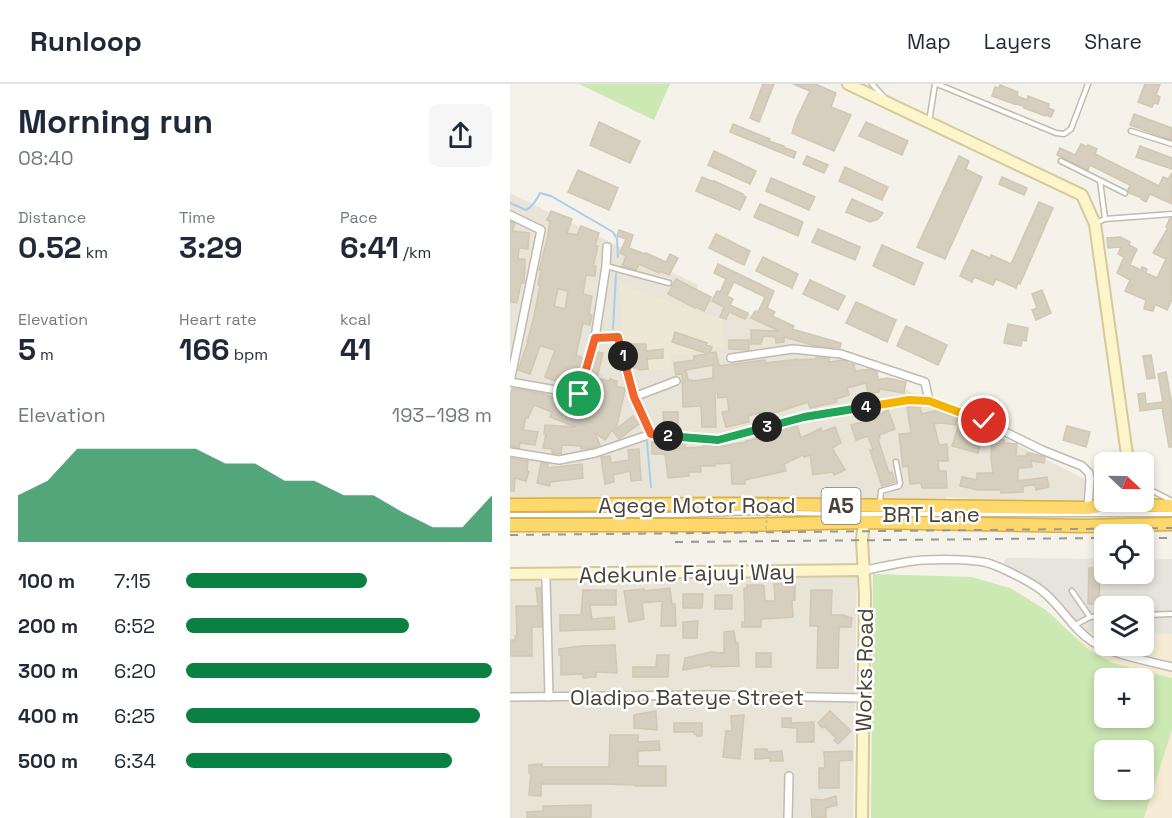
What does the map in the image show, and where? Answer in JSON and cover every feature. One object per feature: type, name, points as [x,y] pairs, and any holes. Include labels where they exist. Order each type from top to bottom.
[{"type":"highway","name":"Agege Motor Road","points":[[510,505],[738,504],[1088,508],[1102,505],[1172,503]]},
{"type":"highway","name":"Agege Motor Road","points":[[510,525],[740,525],[864,522],[1084,526],[1172,524]]},
{"type":"street","points":[[848,84],[1082,195],[1100,221],[1127,452]]},
{"type":"street","points":[[510,215],[541,230],[510,382],[579,394],[595,338],[607,247]]},
{"type":"street","points":[[595,338],[618,337],[634,397],[651,434]]},
{"type":"street","points":[[730,358],[793,349],[841,354],[925,382],[929,401]]},
{"type":"street","points":[[634,397],[676,381]]},
{"type":"street","points":[[510,452],[560,460],[595,453],[651,434],[718,440],[804,417],[909,400],[929,401],[984,421],[1042,450],[1082,466],[1089,472],[1090,479],[1088,508]]},
{"type":"street","name":"Works Road","points":[[862,818],[865,570],[862,540],[864,522]]},
{"type":"street","points":[[865,570],[922,560],[988,563],[1041,590],[1056,603],[1087,638],[1107,649],[1172,667]]},
{"type":"street","name":"Adekunle Fajuyi Way","points":[[510,574],[865,570]]},
{"type":"street","points":[[544,574],[549,697]]},
{"type":"street","name":"Oladipo Bateye Street","points":[[510,697],[714,695],[864,698]]},
{"type":"street","points":[[788,818],[789,776]]},
{"type":"lane","points":[[872,84],[893,106]]},
{"type":"lane","points":[[929,122],[936,84],[1056,134],[1064,134],[1071,129],[1088,84]]},
{"type":"lane","points":[[1131,131],[1172,144]]},
{"type":"lane","points":[[1061,161],[1125,193]]},
{"type":"lane","points":[[1099,181],[1100,221],[1172,214]]},
{"type":"lane","points":[[606,267],[669,283]]},
{"type":"lane","points":[[880,506],[881,491],[899,486],[896,462]]},
{"type":"lane","points":[[1154,492],[1172,503]]},
{"type":"lane","name":"BRT Lane","points":[[510,515],[678,515],[753,512],[1172,514]]},
{"type":"lane","points":[[1072,591],[1090,617]]},
{"type":"lane","points":[[1154,615],[1172,614]]},
{"type":"lane","points":[[1075,625],[1094,617]]},
{"type":"path","points":[[766,529],[768,496]]},
{"type":"shaded area","points":[[510,193],[698,285],[697,290],[814,344],[1094,484],[1094,502],[980,504],[970,499],[946,497],[943,502],[510,500]]},
{"type":"shaded area","points":[[619,284],[723,320],[724,347],[671,355],[671,368],[626,372]]},
{"type":"shaded area","points":[[1006,558],[1094,559],[1094,584],[1154,584],[1154,559],[1172,559],[1172,634],[1154,633],[1154,596],[1094,596],[1094,632],[1084,632],[1063,607],[1039,585],[1003,565]]},
{"type":"shaded area","points":[[857,572],[853,818],[510,818],[510,574]]},
{"type":"shaded area","points":[[1084,632],[1094,632],[1094,653],[1089,650],[1077,639]]},
{"type":"shaded area","points":[[1154,633],[1172,634],[1172,678],[1154,673],[1154,668],[1133,668],[1113,663],[1100,656],[1154,656]]},
{"type":"shaded area","points":[[1172,730],[1172,818],[1144,818],[1150,800],[1154,800],[1154,787]]},
{"type":"green space","points":[[579,84],[670,84],[654,120]]},
{"type":"green space","points":[[873,574],[971,577],[1010,588],[1046,610],[1094,653],[1094,656],[1100,656],[1113,663],[1133,668],[1094,668],[1094,728],[1154,728],[1154,673],[1172,678],[1172,730],[1154,787],[1154,740],[1094,740],[1094,800],[1150,800],[1144,818],[871,818]]},
{"type":"building","points":[[763,84],[774,84],[759,122],[750,118]]},
{"type":"building","points":[[793,84],[815,84],[836,93],[831,107],[851,115],[834,151],[792,133],[810,91]]},
{"type":"building","points":[[1145,84],[1160,84],[1156,95],[1160,97],[1158,104],[1154,103],[1152,107],[1138,102]]},
{"type":"building","points":[[1000,85],[1018,92],[1017,96],[1027,100],[1028,96],[1049,104],[1048,108],[1054,110],[1051,117],[992,96],[995,87],[999,88]]},
{"type":"building","points":[[1134,114],[1172,128],[1172,140],[1130,125]]},
{"type":"building","points":[[599,122],[640,141],[630,163],[590,145]]},
{"type":"building","points":[[866,122],[908,141],[902,155],[859,136]]},
{"type":"building","points":[[733,124],[796,152],[794,158],[730,132]]},
{"type":"building","points":[[1081,144],[1097,149],[1095,154],[1159,186],[1163,177],[1168,179],[1172,173],[1172,204],[1150,194],[1146,202],[1129,193],[1130,185],[1090,165],[1088,170],[1057,155],[1060,148],[1075,155]]},
{"type":"building","points":[[1140,146],[1172,158],[1172,169],[1136,157]]},
{"type":"building","points":[[714,151],[756,171],[750,184],[708,165]]},
{"type":"building","points":[[807,156],[828,165],[824,173],[803,164]]},
{"type":"building","points":[[959,156],[969,161],[966,169],[982,177],[945,259],[917,247]]},
{"type":"building","points":[[845,167],[888,187],[882,200],[839,181]]},
{"type":"building","points":[[578,170],[618,188],[609,210],[568,192]]},
{"type":"building","points":[[702,177],[743,194],[746,197],[740,210],[696,191]]},
{"type":"building","points":[[1002,177],[1027,188],[1024,195],[999,184]]},
{"type":"building","points":[[771,178],[815,197],[809,210],[766,191]]},
{"type":"building","points":[[852,199],[883,213],[878,219],[870,222],[846,212]]},
{"type":"building","points":[[1039,202],[1053,208],[1020,284],[1018,283],[1016,288],[996,279],[993,285],[974,277],[972,282],[960,276],[972,250],[1011,264]]},
{"type":"building","points":[[760,204],[803,222],[798,236],[754,217]]},
{"type":"building","points":[[551,211],[572,219],[567,233],[577,235],[581,226],[599,233],[593,266],[596,266],[595,276],[586,275],[583,294],[592,296],[589,314],[592,315],[590,325],[583,323],[576,355],[583,358],[574,383],[556,377],[555,381],[545,377],[555,350],[540,346],[530,374],[518,370],[528,342],[540,285],[538,285],[541,270],[539,270],[550,221],[547,220]],"holes":[[[558,289],[568,291],[565,309],[554,306]]]},
{"type":"building","points":[[1172,218],[1172,299],[1167,310],[1155,304],[1153,311],[1144,309],[1146,300],[1125,291],[1130,280],[1117,273],[1124,257],[1118,254],[1121,247],[1108,248],[1107,238],[1120,237],[1130,242],[1129,245],[1137,249],[1130,265],[1141,270],[1142,267],[1147,269],[1146,273],[1157,278],[1166,259],[1153,253],[1168,228],[1166,227]]},
{"type":"building","points":[[510,221],[515,223],[512,231],[529,233],[528,249],[519,248],[518,259],[525,259],[525,264],[524,283],[521,283],[517,303],[510,302]]},
{"type":"building","points":[[818,229],[860,247],[855,260],[812,242]]},
{"type":"building","points":[[619,230],[633,235],[629,248],[666,262],[670,254],[678,258],[669,275],[639,264],[636,270],[622,266],[626,256],[620,253],[626,239],[617,236]]},
{"type":"building","points":[[716,234],[750,251],[744,265],[709,248]]},
{"type":"building","points":[[882,245],[923,263],[914,285],[873,266]]},
{"type":"building","points":[[763,257],[798,274],[792,288],[756,271]]},
{"type":"building","points":[[718,264],[774,291],[767,308],[775,312],[772,316],[794,326],[792,329],[841,343],[840,348],[816,346],[784,337],[784,342],[776,343],[775,337],[763,336],[761,344],[751,344],[751,330],[779,331],[751,318],[755,311],[758,312],[765,297],[734,282],[727,296],[733,299],[730,305],[748,313],[745,319],[729,312],[726,319],[720,317],[724,307],[712,301],[717,291],[720,292],[726,279],[714,273]]},
{"type":"building","points":[[676,279],[711,297],[704,311],[668,294]]},
{"type":"building","points":[[810,280],[845,296],[838,310],[803,294]]},
{"type":"building","points":[[1042,290],[1051,313],[1036,320],[1032,310],[1037,308],[1032,294]]},
{"type":"building","points":[[856,302],[896,320],[887,342],[846,323]]},
{"type":"building","points":[[1008,324],[1028,328],[1026,341],[1022,340],[1021,346],[1004,343]]},
{"type":"building","points":[[906,326],[947,345],[938,365],[897,346]]},
{"type":"building","points":[[675,332],[707,343],[706,345],[712,347],[710,353],[716,352],[719,366],[765,360],[765,363],[816,359],[816,357],[829,358],[829,362],[843,360],[848,364],[854,364],[855,371],[870,369],[877,372],[878,380],[887,378],[906,382],[904,393],[879,389],[879,392],[868,394],[866,383],[847,388],[849,395],[836,399],[837,402],[810,408],[808,402],[778,412],[764,414],[763,412],[748,416],[749,422],[726,427],[722,412],[729,411],[727,397],[718,398],[717,392],[715,393],[716,427],[702,427],[701,406],[683,407],[682,374],[676,375],[674,363],[694,360],[694,356],[708,354],[672,342]],"holes":[[[713,365],[713,378],[688,380],[686,370]]]},
{"type":"building","points":[[729,340],[749,340],[749,350],[729,349]]},
{"type":"building","points":[[627,344],[646,344],[646,351],[663,349],[663,358],[647,359],[648,369],[632,368]]},
{"type":"building","points":[[597,352],[603,353],[597,378],[617,381],[616,386],[625,390],[616,429],[633,416],[639,424],[619,439],[612,430],[605,440],[595,433],[600,445],[592,448],[581,449],[581,446],[562,445],[561,454],[552,453],[552,449],[543,448],[545,425],[576,427],[550,417],[552,412],[534,405],[528,418],[526,417],[523,430],[538,432],[535,445],[520,443],[519,448],[510,446],[510,395],[513,388],[557,399],[558,396],[567,400],[564,409],[580,414]]},
{"type":"building","points":[[1151,355],[1155,378],[1147,379],[1143,356]]},
{"type":"building","points":[[1166,372],[1172,404],[1172,447],[1169,447],[1162,408],[1140,411],[1138,394],[1145,393],[1146,404],[1163,402],[1158,374]]},
{"type":"building","points":[[907,407],[920,407],[922,414],[938,410],[957,417],[956,425],[934,424],[939,445],[947,444],[948,461],[938,461],[939,471],[946,471],[947,488],[922,488],[921,483],[910,484],[908,466],[903,467],[899,434],[911,433]]},
{"type":"building","points":[[888,410],[895,429],[879,435],[878,439],[889,473],[892,472],[895,482],[882,486],[870,450],[873,450],[868,436],[856,440],[851,425],[880,417],[879,414]]},
{"type":"building","points":[[663,412],[678,412],[678,427],[664,427]]},
{"type":"building","points":[[959,424],[984,431],[978,453],[952,446]]},
{"type":"building","points":[[797,425],[801,438],[821,428],[822,432],[835,427],[841,443],[832,448],[845,470],[834,475],[833,472],[813,475],[810,455],[804,457],[803,455],[784,464],[786,471],[745,480],[745,484],[732,484],[731,463],[700,466],[701,472],[689,472],[689,476],[668,478],[665,454],[652,454],[652,442],[685,444],[685,448],[703,447],[703,445],[723,446],[746,442],[756,439],[755,436]]},
{"type":"building","points":[[1067,426],[1090,432],[1086,447],[1063,440]]},
{"type":"building","points":[[992,440],[1004,440],[1004,443],[1017,444],[1016,456],[1027,456],[1027,453],[1031,453],[1045,457],[1044,463],[1031,461],[1032,467],[1018,468],[1018,481],[1047,477],[1049,487],[1036,490],[1035,485],[1023,486],[1023,492],[1001,493],[1000,490],[978,490],[960,486],[962,477],[977,480],[977,473],[993,473]]},
{"type":"building","points":[[639,449],[641,480],[631,481],[630,471],[613,475],[614,482],[605,484],[601,457],[610,456],[611,463],[629,460],[628,450]]},
{"type":"building","points":[[510,458],[528,461],[527,471],[529,472],[526,481],[515,478],[514,491],[510,491]]},
{"type":"building","points":[[541,463],[548,464],[547,468],[582,464],[583,478],[550,482],[550,486],[537,483]]},
{"type":"building","points":[[1089,568],[1094,568],[1094,584],[1100,584],[1099,596],[1094,596],[1094,604],[1088,604]]},
{"type":"building","points":[[795,583],[795,600],[792,600],[793,617],[761,619],[761,627],[742,627],[742,622],[745,622],[744,588],[747,588],[747,585],[764,586],[765,601],[775,601],[774,584]]},
{"type":"building","points":[[536,588],[541,588],[542,627],[532,628],[532,656],[510,656],[510,640],[515,640],[517,636],[516,606],[538,606]]},
{"type":"building","points":[[670,588],[672,604],[675,604],[676,626],[661,626],[662,601],[642,603],[644,619],[629,622],[624,591]]},
{"type":"building","points":[[583,590],[616,590],[616,605],[590,605],[592,619],[614,617],[615,629],[560,631],[560,615],[581,615]]},
{"type":"building","points":[[811,590],[832,590],[831,615],[852,618],[851,627],[839,627],[838,668],[817,668],[818,626],[810,626]]},
{"type":"building","points":[[683,594],[703,594],[702,608],[683,608]]},
{"type":"building","points":[[715,595],[732,595],[732,609],[715,609]]},
{"type":"building","points":[[698,621],[697,638],[683,638],[683,622]]},
{"type":"building","points":[[734,631],[736,643],[738,643],[739,666],[711,667],[711,665],[683,670],[685,658],[711,652],[724,653],[724,632]]},
{"type":"building","points":[[615,645],[617,673],[596,672],[596,677],[583,678],[583,674],[561,675],[559,649]]},
{"type":"building","points":[[756,653],[771,653],[771,667],[756,667]]},
{"type":"building","points":[[657,655],[669,655],[668,677],[633,677],[633,667],[656,667]]},
{"type":"building","points":[[656,711],[657,730],[634,728],[634,715]]},
{"type":"building","points":[[830,711],[851,731],[838,744],[834,740],[836,738],[818,723]]},
{"type":"building","points":[[744,715],[740,759],[723,757],[726,731],[732,731],[731,716]]},
{"type":"building","points":[[782,718],[791,718],[791,723],[814,722],[814,742],[797,742],[797,728],[782,727]]},
{"type":"building","points":[[674,723],[702,723],[702,736],[697,736],[694,732],[674,732]]},
{"type":"building","points":[[610,735],[638,735],[638,742],[659,741],[660,750],[638,751],[638,766],[666,766],[666,786],[541,784],[541,796],[529,795],[531,773],[529,773],[529,765],[609,767]]},
{"type":"building","points":[[755,749],[767,749],[768,752],[782,751],[783,761],[770,761],[770,758],[755,759]]},
{"type":"building","points":[[852,751],[852,760],[839,761],[839,788],[819,788],[819,768],[825,768],[824,752]]},
{"type":"building","points":[[836,796],[837,805],[826,808],[826,818],[812,818],[811,799],[823,800]]},
{"type":"building","points":[[591,805],[591,818],[527,818],[527,812],[543,811],[543,806]]},
{"type":"waterway","points":[[510,203],[526,210],[533,205],[540,193],[551,196],[613,232],[617,239],[618,257]]},
{"type":"waterway","points":[[613,329],[616,274]]},
{"type":"waterway","points":[[613,338],[617,360],[626,384]]},
{"type":"waterway","points":[[647,442],[651,487]]},
{"type":"railway","points":[[510,535],[1172,528]]},
{"type":"railway","points":[[675,542],[1094,538]]},
{"type":"railway","points":[[1154,538],[1172,538]]},
{"type":"route","points":[[579,394],[595,338],[618,337],[630,387],[651,434],[718,440],[804,417],[909,400],[929,401],[984,421]]}]
